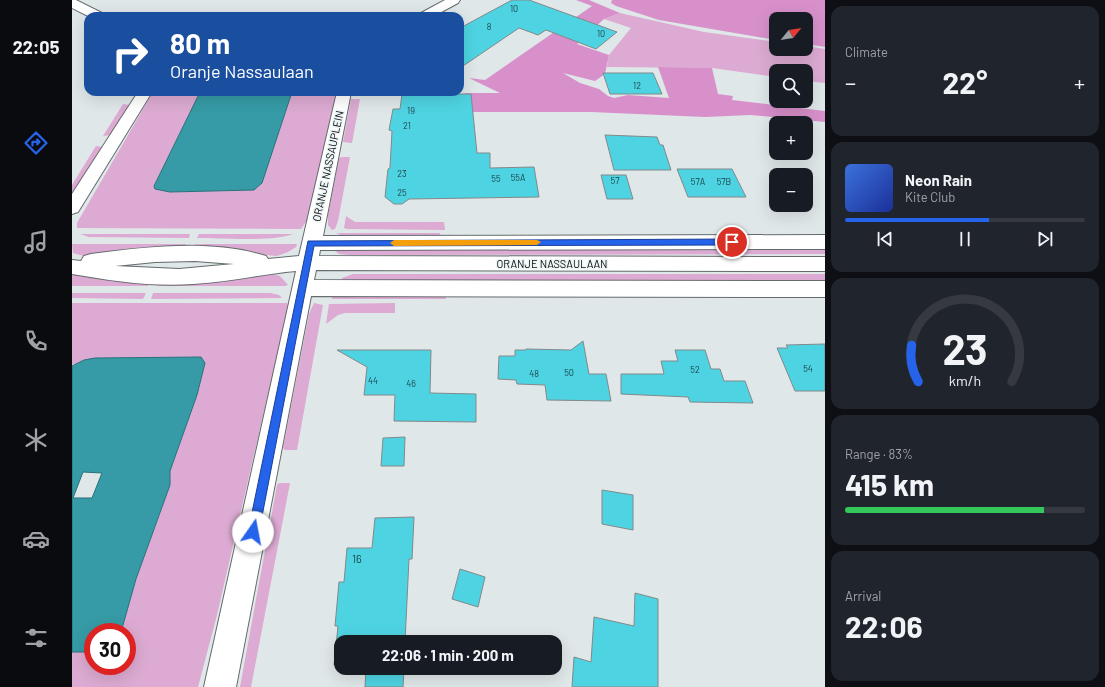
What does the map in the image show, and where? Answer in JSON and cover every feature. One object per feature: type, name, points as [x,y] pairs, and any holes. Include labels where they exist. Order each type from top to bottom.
[{"type":"street","points":[[432,12],[454,0]]},
{"type":"street","points":[[72,3],[90,12]]},
{"type":"street","points":[[72,208],[142,96]]},
{"type":"street","name":"ORANJE NASSAUPLEIN","points":[[220,687],[263,485],[309,253],[343,96]]},
{"type":"street","name":"ORANJE NASSAULAAN","points":[[72,267],[145,276],[180,277],[278,265],[309,253],[825,242]]},
{"type":"street","name":"ORANJE NASSAULAAN","points":[[72,263],[159,254],[187,253],[235,256],[278,265]]},
{"type":"street","name":"ORANJE NASSAULAAN","points":[[309,253],[825,264]]},
{"type":"street","points":[[302,288],[825,289]]},
{"type":"shaded area","points":[[576,0],[589,0],[620,13],[604,19],[577,44],[609,55],[605,74],[595,81],[563,73],[580,83],[599,89],[608,96],[614,98],[628,95],[669,98],[658,67],[712,68],[718,94],[733,96],[732,100],[769,104],[769,108],[800,108],[825,111],[825,122],[813,121],[813,116],[769,117],[750,115],[705,117],[591,112],[464,112],[465,93],[500,93],[469,78],[485,80],[592,6]]},
{"type":"shaded area","points":[[612,0],[825,0],[825,47],[813,45],[813,12],[769,12],[769,39],[659,20],[611,3]]},
{"type":"shaded area","points":[[620,13],[704,32],[769,41],[769,56],[813,56],[813,47],[825,49],[825,83],[813,82],[813,64],[769,64],[769,76],[712,68],[607,67],[609,55],[631,28],[604,19]]},
{"type":"shaded area","points":[[151,96],[198,96],[154,186],[170,192],[254,190],[262,183],[291,96],[336,96],[310,216],[301,229],[77,228],[77,223]]},
{"type":"shaded area","points":[[351,99],[360,99],[352,143],[343,142]]},
{"type":"shaded area","points":[[123,104],[130,105],[111,135],[103,136]]},
{"type":"shaded area","points":[[96,146],[103,147],[72,200],[72,185]]},
{"type":"shaded area","points":[[350,157],[338,221],[335,229],[332,230],[328,225],[328,215],[339,158]]},
{"type":"shaded area","points":[[346,216],[355,222],[444,222],[445,230],[347,229],[344,228]]},
{"type":"shaded area","points":[[336,233],[440,233],[439,238],[345,237]]},
{"type":"shaded area","points":[[80,234],[190,234],[189,238],[89,237]]},
{"type":"shaded area","points":[[199,234],[293,234],[272,238],[246,239],[197,238]]},
{"type":"shaded area","points":[[72,244],[186,244],[185,249],[159,249],[84,256],[73,253]]},
{"type":"shaded area","points":[[195,244],[297,245],[288,252],[277,256],[193,249]]},
{"type":"shaded area","points":[[341,247],[825,248],[825,254],[349,255],[339,254],[335,251]]},
{"type":"shaded area","points":[[270,273],[280,276],[288,285],[157,286],[159,281]]},
{"type":"shaded area","points":[[72,274],[151,281],[148,286],[72,286]]},
{"type":"shaded area","points":[[353,274],[825,274],[825,282],[342,281],[342,278]]},
{"type":"shaded area","points":[[72,293],[146,293],[143,299],[72,298]]},
{"type":"shaded area","points":[[153,293],[270,293],[279,295],[282,298],[151,299]]},
{"type":"shaded area","points":[[333,293],[445,293],[446,299],[332,299]]},
{"type":"shaded area","points":[[72,303],[287,303],[288,307],[217,615],[198,687],[72,687],[72,652],[84,652],[84,675],[136,675],[136,623],[124,623],[136,579],[170,485],[170,471],[199,386],[73,364],[72,366]]},
{"type":"shaded area","points":[[314,303],[323,305],[297,450],[285,450],[283,448],[309,314]]},
{"type":"shaded area","points":[[395,303],[395,313],[345,313],[338,315],[326,324],[329,304]]},
{"type":"shaded area","points":[[279,483],[290,483],[251,687],[240,687],[277,485]]},
{"type":"water","points":[[198,96],[291,96],[262,183],[254,190],[170,192],[155,189],[154,186]]},
{"type":"water","points":[[201,357],[205,363],[197,395],[170,471],[170,485],[136,579],[124,623],[84,623],[84,652],[72,652],[72,366],[84,360],[95,358]],"holes":[[[83,472],[102,473],[92,498],[73,498]]]},
{"type":"building","points":[[512,0],[529,0],[617,32],[596,49],[546,30],[538,35],[519,28],[464,65],[464,26]]},
{"type":"building","points":[[603,73],[653,73],[662,94],[610,94]]},
{"type":"building","points":[[464,94],[471,94],[477,153],[490,153],[490,168],[534,167],[539,197],[409,199],[402,204],[394,204],[385,197],[388,169],[390,168],[392,131],[389,130],[393,109],[400,109],[402,96],[464,96]]},
{"type":"building","points":[[605,135],[657,137],[660,145],[663,145],[671,170],[614,170]]},
{"type":"building","points":[[677,169],[732,169],[746,197],[688,197]]},
{"type":"building","points":[[601,175],[626,175],[633,199],[607,199]]},
{"type":"building","points":[[583,341],[589,374],[606,374],[611,401],[547,400],[545,385],[517,384],[516,380],[498,379],[499,356],[515,356],[515,350],[526,349],[571,350]]},
{"type":"building","points":[[825,344],[825,391],[795,391],[777,348],[788,348],[786,345]]},
{"type":"building","points":[[337,350],[431,350],[430,393],[476,394],[476,422],[394,421],[395,395],[364,395],[367,367]]},
{"type":"building","points":[[675,350],[705,350],[711,369],[720,369],[724,381],[745,381],[753,403],[690,402],[688,397],[621,394],[621,374],[664,374],[661,361],[678,361]]},
{"type":"building","points":[[405,437],[404,466],[381,466],[383,438]]},
{"type":"building","points":[[602,490],[633,495],[633,530],[602,524]]},
{"type":"building","points":[[414,517],[412,559],[409,559],[405,635],[337,635],[338,626],[335,626],[339,582],[344,582],[347,548],[372,548],[375,518]]},
{"type":"building","points":[[460,569],[485,577],[478,607],[452,599]]},
{"type":"building","points":[[635,593],[658,599],[658,687],[572,687],[574,657],[591,662],[594,617],[634,626]]},
{"type":"building","points":[[366,675],[404,675],[403,687],[365,687]]},
{"type":"slow traffic","points":[[394,243],[537,242]]},
{"type":"route","points":[[253,532],[311,243],[732,242]]}]
